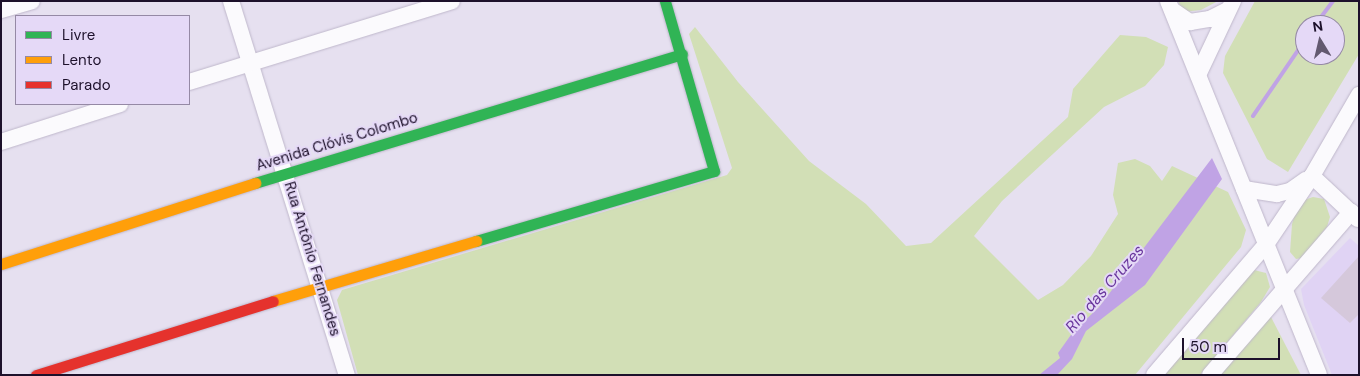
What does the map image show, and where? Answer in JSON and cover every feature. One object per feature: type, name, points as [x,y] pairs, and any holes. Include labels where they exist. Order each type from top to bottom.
[{"type":"street","points":[[1,10],[32,1]]},
{"type":"street","name":"Rua Antônio Fernandes","points":[[231,1],[322,286],[347,375]]},
{"type":"street","points":[[190,82],[452,1]]},
{"type":"street","points":[[36,375],[322,286],[714,171],[682,54],[665,1]]},
{"type":"street","points":[[1169,5],[1190,22],[1210,19],[1230,5]]},
{"type":"street","points":[[1169,5],[1199,74],[1319,375]]},
{"type":"street","points":[[1199,74],[1230,5]]},
{"type":"street","name":"Avenida Clóvis Colombo","points":[[1,264],[285,173],[682,54]]},
{"type":"street","points":[[1154,375],[1267,243],[1312,176],[1359,95]]},
{"type":"street","points":[[1,142],[117,105]]},
{"type":"street","points":[[1242,185],[1277,194],[1290,192],[1312,176]]},
{"type":"street","points":[[1210,375],[1355,216],[1312,176]]},
{"type":"shaded area","points":[[1212,158],[1222,179],[1145,285],[1086,331],[1072,359],[1057,375],[1039,375],[1060,358],[1058,353],[1073,332],[1099,307]]},
{"type":"shaded area","points":[[1350,238],[1359,246],[1359,375],[1332,375],[1304,305],[1301,289]]},
{"type":"green space","points":[[1178,1],[1218,1],[1201,10],[1183,12]]},
{"type":"green space","points":[[1255,1],[1359,1],[1359,54],[1288,172],[1267,159],[1223,73],[1225,56]]},
{"type":"green space","points":[[695,27],[738,82],[809,161],[866,204],[906,246],[931,243],[1068,117],[1073,89],[1120,35],[1146,37],[1168,47],[1164,65],[1145,86],[1104,107],[1002,201],[974,236],[1038,300],[1063,285],[1091,256],[1118,214],[1113,195],[1118,163],[1135,159],[1150,166],[1162,181],[1172,166],[1228,192],[1246,230],[1241,247],[1135,375],[358,375],[337,300],[342,290],[727,175],[732,168],[689,34]]},
{"type":"green space","points":[[1313,197],[1324,199],[1330,217],[1327,227],[1302,258],[1296,259],[1290,252],[1292,224],[1296,210],[1304,200]]},
{"type":"green space","points":[[1254,270],[1266,273],[1270,287],[1261,302],[1200,375],[1164,375]]},
{"type":"green space","points":[[1271,317],[1301,375],[1219,375],[1268,318]]},
{"type":"building","points":[[1359,256],[1359,314],[1350,323],[1321,298]]},
{"type":"waterway","name":"Rio das Cruzes","points":[[1322,15],[1333,1]]},
{"type":"waterway","name":"Rio das Cruzes","points":[[1253,116],[1295,55]]},
{"type":"traffic: fast","points":[[476,241],[714,171],[665,1]]},
{"type":"traffic: fast","points":[[255,183],[682,54]]},
{"type":"traffic: slow","points":[[1,264],[255,183]]},
{"type":"traffic: slow","points":[[273,301],[476,241]]},
{"type":"traffic: jam","points":[[36,375],[273,301]]}]
